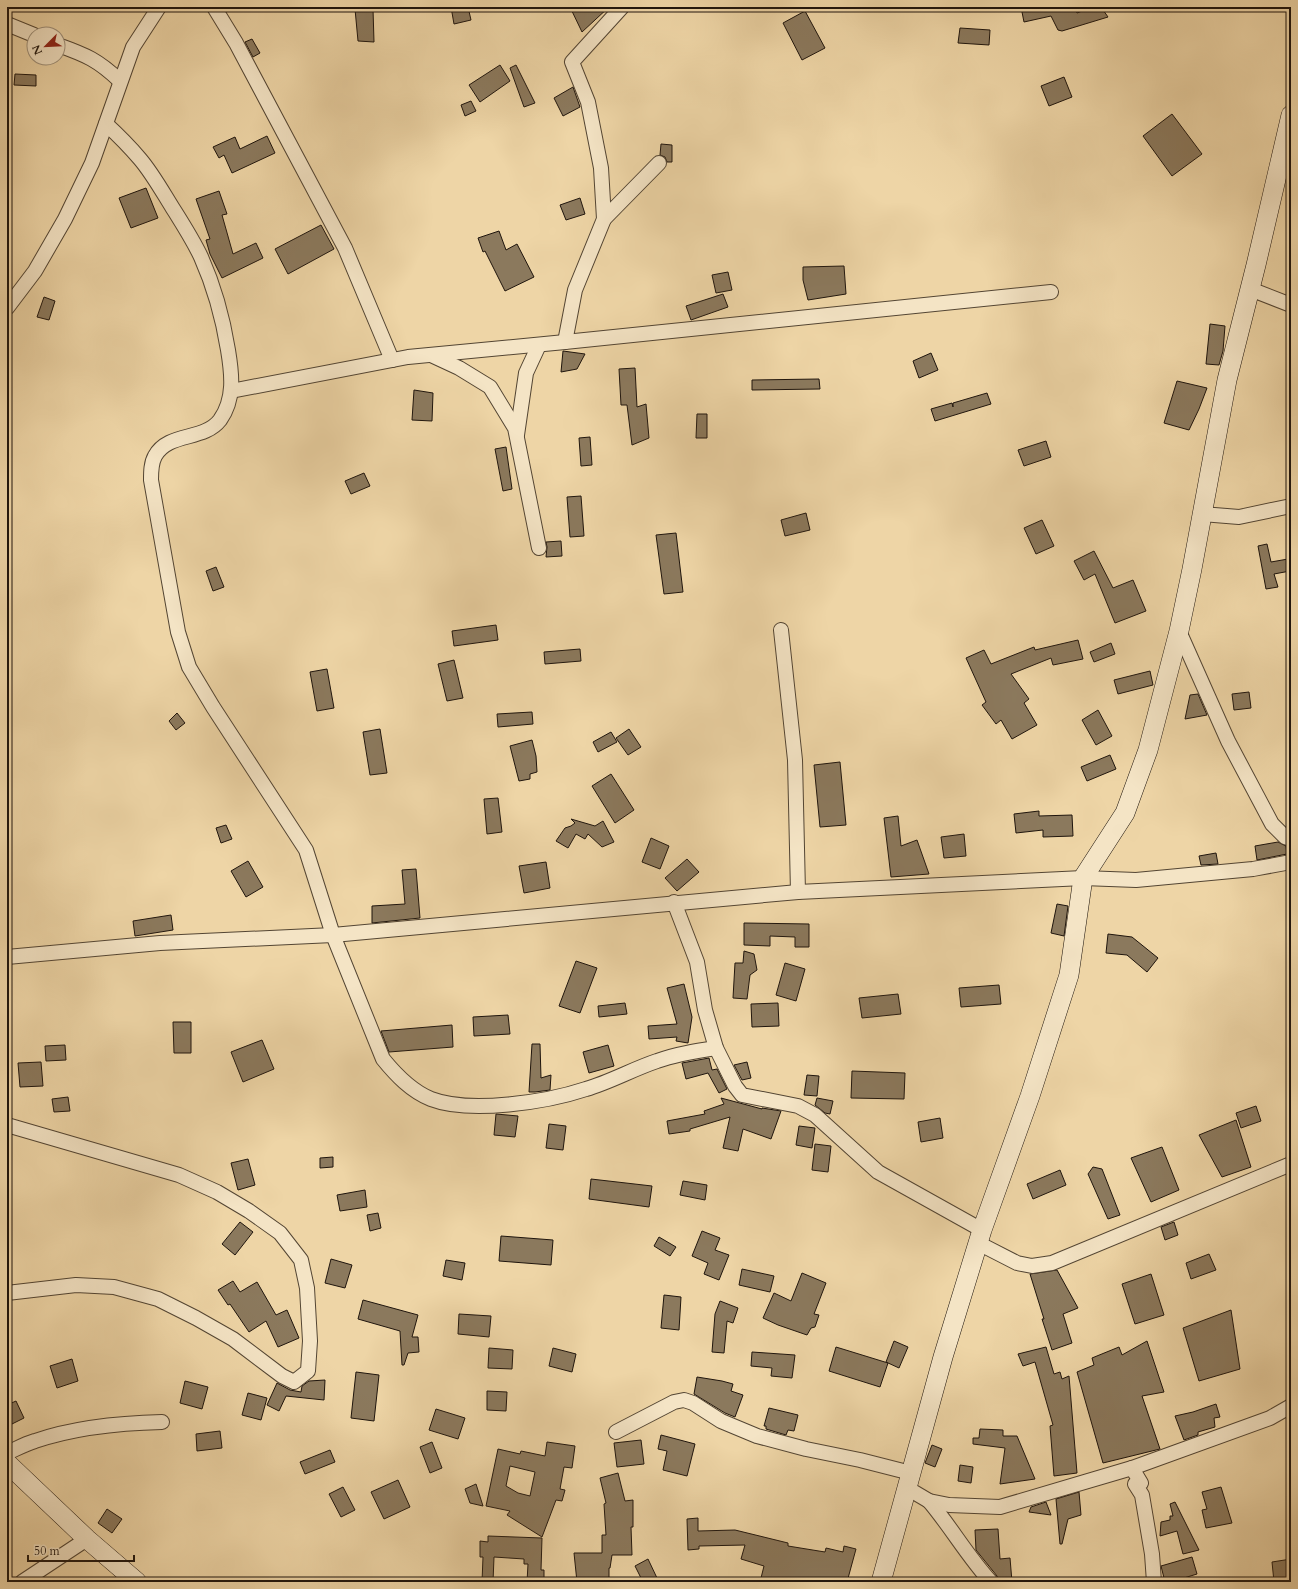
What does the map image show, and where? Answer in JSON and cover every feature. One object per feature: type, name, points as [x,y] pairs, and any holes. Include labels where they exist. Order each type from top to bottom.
[{"type":"main road","points":[[881,1582],[943,1357],[980,1237],[1030,1096],[1069,975],[1083,878],[1125,813],[1148,750],[1179,632],[1227,380],[1291,115]]},
{"type":"main road","points":[[7,1463],[87,1539],[137,1582]]},
{"type":"street","points":[[7,308],[35,271],[65,219],[92,164],[133,47],[159,7]]},
{"type":"street","points":[[214,7],[236,43],[345,248],[392,360]]},
{"type":"street","points":[[604,219],[601,168],[588,102],[572,62],[622,7]]},
{"type":"street","points":[[7,24],[26,32]]},
{"type":"street","points":[[66,48],[88,56],[120,81]]},
{"type":"street","points":[[106,124],[141,160],[161,188],[201,257],[215,293],[232,374],[230,402],[220,421],[208,431],[174,441],[163,448],[155,456],[152,467],[151,480],[178,632],[189,667],[213,707],[306,850],[333,935],[383,1058],[395,1074],[413,1089],[430,1099],[451,1105],[504,1105],[563,1096],[589,1089],[677,1054],[716,1048]]},
{"type":"street","points":[[564,342],[576,290],[604,219],[659,163]]},
{"type":"street","points":[[1250,289],[1291,305]]},
{"type":"street","points":[[231,391],[392,360],[430,355],[1051,292]]},
{"type":"street","points":[[517,437],[526,373],[538,345]]},
{"type":"street","points":[[430,355],[459,368],[490,387],[515,428],[539,548]]},
{"type":"street","points":[[1202,514],[1239,517],[1291,506]]},
{"type":"street","points":[[781,630],[794,760],[798,892]]},
{"type":"street","points":[[1179,632],[1228,741],[1272,824],[1285,836],[1291,839]]},
{"type":"street","points":[[7,957],[160,943],[333,935],[674,902],[798,892],[1083,878],[1136,880],[1252,869],[1291,862]]},
{"type":"street","points":[[674,902],[698,962],[705,1010],[716,1048],[732,1082],[742,1095],[798,1106],[815,1115],[878,1172],[980,1237],[1017,1263],[1032,1266],[1052,1263],[1291,1164]]},
{"type":"street","points":[[7,1125],[179,1175],[217,1192],[249,1211],[280,1233],[301,1260],[307,1288],[310,1340],[308,1371],[294,1382],[282,1376],[233,1339],[196,1318],[158,1299],[114,1287],[76,1285],[7,1293]]},
{"type":"street","points":[[616,1432],[674,1402],[684,1400],[693,1403],[721,1421],[756,1436],[806,1449],[860,1460],[909,1480],[945,1521],[974,1563],[991,1582]]},
{"type":"street","points":[[929,1502],[949,1505],[1000,1507],[1132,1468],[1270,1418],[1291,1406]]},
{"type":"street","points":[[7,1453],[35,1441],[67,1432],[117,1424],[162,1422]]},
{"type":"street","points":[[1132,1468],[1140,1483],[1135,1484],[1142,1495],[1152,1554],[1154,1582]]},
{"type":"street","points":[[22,1582],[87,1539]]},
{"type":"building","points":[[451,7],[468,7],[471,20],[454,24]]},
{"type":"building","points":[[570,7],[609,7],[582,32]]},
{"type":"building","points":[[1021,7],[1075,7],[1077,13],[1092,7],[1101,7],[1108,17],[1062,31],[1058,30],[1051,16],[1024,22]]},
{"type":"building","points":[[355,9],[373,9],[374,42],[358,41]]},
{"type":"building","points":[[805,11],[825,48],[802,60],[783,23]]},
{"type":"building","points":[[960,28],[990,30],[989,45],[958,43]]},
{"type":"building","points":[[252,39],[260,53],[253,57],[245,42]]},
{"type":"building","points":[[500,65],[510,81],[480,102],[469,85]]},
{"type":"building","points":[[516,65],[535,103],[524,107],[510,68]]},
{"type":"building","points":[[15,74],[36,75],[36,86],[14,85]]},
{"type":"building","points":[[1064,77],[1072,97],[1049,106],[1041,86]]},
{"type":"building","points":[[573,87],[580,107],[563,116],[554,98]]},
{"type":"building","points":[[471,101],[476,111],[465,116],[461,105]]},
{"type":"building","points":[[1172,114],[1202,154],[1172,176],[1143,136]]},
{"type":"building","points":[[267,136],[275,153],[232,173],[224,155],[219,158],[213,147],[235,137],[240,149]]},
{"type":"building","points":[[661,144],[672,145],[672,162],[667,162],[665,157],[660,155]]},
{"type":"building","points":[[146,188],[158,218],[131,228],[119,198]]},
{"type":"building","points":[[219,191],[227,214],[222,215],[233,254],[256,243],[263,258],[222,278],[210,254],[206,240],[210,239],[196,199]]},
{"type":"building","points":[[580,198],[585,214],[566,220],[560,205]]},
{"type":"building","points":[[321,225],[334,249],[288,274],[275,249]]},
{"type":"building","points":[[499,231],[506,250],[517,244],[534,277],[505,291],[485,251],[483,252],[478,238]]},
{"type":"building","points":[[844,266],[846,294],[808,300],[803,280],[803,267]]},
{"type":"building","points":[[728,272],[732,290],[716,293],[712,275]]},
{"type":"building","points":[[723,294],[728,307],[691,320],[686,306]]},
{"type":"building","points":[[44,297],[55,301],[49,320],[37,317]]},
{"type":"building","points":[[1210,324],[1225,326],[1223,351],[1219,365],[1206,364]]},
{"type":"building","points":[[563,351],[585,354],[577,369],[561,372]]},
{"type":"building","points":[[931,353],[938,370],[919,378],[913,361]]},
{"type":"building","points":[[635,368],[637,407],[646,404],[649,438],[632,445],[627,405],[621,405],[619,369]]},
{"type":"building","points":[[819,379],[820,389],[752,390],[752,380]]},
{"type":"building","points":[[1177,381],[1207,388],[1189,430],[1164,423]]},
{"type":"building","points":[[414,390],[433,393],[432,421],[412,420]]},
{"type":"building","points":[[987,393],[991,404],[935,421],[931,409],[952,403],[953,407],[953,403]]},
{"type":"building","points":[[697,414],[707,414],[707,438],[696,438]]},
{"type":"building","points":[[590,437],[592,465],[581,466],[579,438]]},
{"type":"building","points":[[1046,441],[1051,457],[1024,466],[1018,450]]},
{"type":"building","points":[[506,447],[512,489],[503,491],[495,449]]},
{"type":"building","points":[[364,473],[370,486],[351,494],[345,481]]},
{"type":"building","points":[[581,496],[584,536],[570,537],[567,497]]},
{"type":"building","points":[[806,513],[810,530],[785,536],[781,520]]},
{"type":"building","points":[[1042,520],[1054,546],[1036,554],[1024,528]]},
{"type":"building","points":[[676,533],[683,592],[664,594],[656,535]]},
{"type":"building","points":[[561,541],[562,556],[546,557],[546,542]]},
{"type":"building","points":[[1267,544],[1271,562],[1288,559],[1290,571],[1274,574],[1278,587],[1266,589],[1258,546]]},
{"type":"building","points":[[1094,551],[1113,588],[1133,580],[1146,611],[1115,623],[1095,574],[1084,580],[1074,561]]},
{"type":"building","points":[[216,567],[224,587],[213,591],[206,571]]},
{"type":"building","points":[[496,625],[498,640],[454,646],[452,631]]},
{"type":"building","points":[[1078,640],[1083,659],[1053,665],[1051,658],[1011,674],[1029,699],[1024,703],[1037,725],[1012,739],[1001,720],[996,724],[982,705],[986,702],[966,658],[984,650],[991,664],[1034,647],[1035,650]]},
{"type":"building","points":[[1111,643],[1115,654],[1094,662],[1090,652]]},
{"type":"building","points":[[580,649],[581,661],[545,664],[544,652]]},
{"type":"building","points":[[454,660],[463,698],[447,701],[438,664]]},
{"type":"building","points":[[327,669],[334,708],[317,711],[310,672]]},
{"type":"building","points":[[1150,671],[1153,685],[1118,694],[1114,680]]},
{"type":"building","points":[[1249,692],[1251,708],[1234,710],[1232,694]]},
{"type":"building","points":[[1198,694],[1207,715],[1185,719],[1190,695]]},
{"type":"building","points":[[1098,710],[1112,736],[1096,745],[1082,720]]},
{"type":"building","points":[[532,712],[533,724],[498,727],[497,714]]},
{"type":"building","points":[[177,713],[185,723],[176,730],[169,721]]},
{"type":"building","points":[[380,729],[387,773],[370,775],[363,732]]},
{"type":"building","points":[[629,729],[641,747],[628,755],[616,738]]},
{"type":"building","points":[[611,732],[617,742],[598,752],[593,742]]},
{"type":"building","points":[[532,740],[536,756],[537,772],[530,774],[530,779],[519,781],[510,746]]},
{"type":"building","points":[[1110,755],[1116,769],[1087,781],[1081,767]]},
{"type":"building","points":[[840,762],[846,825],[820,827],[814,765]]},
{"type":"building","points":[[611,774],[634,810],[615,823],[592,786]]},
{"type":"building","points":[[498,798],[502,832],[487,834],[484,799]]},
{"type":"building","points":[[1039,811],[1039,816],[1072,815],[1073,836],[1043,837],[1043,830],[1016,833],[1014,814]]},
{"type":"building","points":[[898,816],[901,846],[917,840],[929,874],[891,877],[884,818]]},
{"type":"building","points":[[571,819],[595,826],[603,821],[614,842],[602,847],[588,834],[585,839],[576,834],[568,848],[556,841],[565,828],[575,823]]},
{"type":"building","points":[[226,825],[232,839],[221,843],[216,828]]},
{"type":"building","points":[[964,834],[966,856],[944,858],[941,837]]},
{"type":"building","points":[[651,838],[669,846],[660,869],[642,862]]},
{"type":"building","points":[[1278,842],[1286,846],[1287,854],[1257,860],[1255,846]]},
{"type":"building","points":[[1216,853],[1218,864],[1201,865],[1199,856]]},
{"type":"building","points":[[687,859],[699,872],[677,891],[665,878]]},
{"type":"building","points":[[248,861],[263,887],[246,897],[231,871]]},
{"type":"building","points":[[546,862],[550,888],[524,893],[519,866]]},
{"type":"building","points":[[416,869],[420,918],[372,923],[372,906],[405,904],[402,870]]},
{"type":"building","points":[[1057,904],[1068,906],[1064,936],[1051,933]]},
{"type":"building","points":[[171,915],[173,930],[135,936],[133,921]]},
{"type":"building","points":[[744,923],[809,924],[809,947],[795,947],[795,937],[770,936],[770,946],[744,945]]},
{"type":"building","points":[[1108,934],[1132,937],[1158,958],[1147,972],[1127,955],[1106,953]]},
{"type":"building","points":[[744,951],[754,954],[757,970],[750,975],[747,999],[733,998],[735,963],[743,963]]},
{"type":"building","points":[[576,961],[597,968],[580,1013],[559,1006]]},
{"type":"building","points":[[785,963],[805,969],[796,1001],[776,995]]},
{"type":"building","points":[[684,984],[692,1017],[688,1043],[676,1041],[677,1037],[649,1039],[648,1026],[677,1024],[667,988]]},
{"type":"building","points":[[999,985],[1001,1004],[961,1007],[959,988]]},
{"type":"building","points":[[898,994],[901,1014],[862,1018],[859,998]]},
{"type":"building","points":[[625,1003],[627,1014],[599,1017],[598,1006]]},
{"type":"building","points":[[778,1003],[779,1026],[752,1027],[751,1004]]},
{"type":"building","points":[[508,1015],[510,1034],[474,1036],[473,1017]]},
{"type":"building","points":[[173,1022],[191,1022],[191,1053],[174,1053]]},
{"type":"building","points":[[452,1025],[453,1047],[389,1052],[381,1031]]},
{"type":"building","points":[[262,1040],[274,1069],[243,1082],[231,1052]]},
{"type":"building","points":[[532,1044],[540,1044],[541,1078],[551,1075],[550,1090],[529,1092]]},
{"type":"building","points":[[65,1045],[66,1060],[46,1061],[45,1046]]},
{"type":"building","points":[[608,1045],[614,1066],[589,1073],[583,1052]]},
{"type":"building","points":[[709,1058],[712,1070],[717,1069],[727,1089],[719,1093],[708,1073],[686,1079],[682,1063]]},
{"type":"building","points":[[41,1062],[43,1086],[20,1087],[18,1063]]},
{"type":"building","points":[[747,1062],[751,1078],[742,1080],[734,1065]]},
{"type":"building","points":[[852,1071],[905,1073],[904,1099],[851,1098]]},
{"type":"building","points":[[807,1075],[819,1076],[817,1096],[804,1095]]},
{"type":"building","points":[[68,1097],[70,1111],[54,1112],[52,1099]]},
{"type":"building","points":[[721,1098],[762,1109],[781,1111],[771,1139],[743,1129],[738,1151],[723,1148],[730,1117],[690,1129],[690,1131],[669,1134],[667,1121],[705,1114],[704,1111],[724,1104]]},
{"type":"building","points":[[817,1098],[833,1101],[830,1114],[825,1113],[815,1105]]},
{"type":"building","points":[[1256,1106],[1261,1121],[1241,1128],[1236,1113]]},
{"type":"building","points":[[496,1114],[518,1116],[515,1137],[494,1135]]},
{"type":"building","points":[[940,1118],[943,1138],[921,1142],[918,1122]]},
{"type":"building","points":[[1236,1120],[1251,1167],[1222,1177],[1199,1135]]},
{"type":"building","points":[[549,1124],[566,1126],[563,1150],[546,1148]]},
{"type":"building","points":[[799,1126],[815,1128],[812,1148],[796,1145]]},
{"type":"building","points":[[815,1144],[831,1146],[828,1172],[812,1170]]},
{"type":"building","points":[[1162,1147],[1179,1190],[1151,1202],[1131,1158]]},
{"type":"building","points":[[333,1157],[333,1167],[320,1168],[320,1158]]},
{"type":"building","points":[[248,1159],[255,1185],[238,1190],[231,1163]]},
{"type":"building","points":[[1093,1167],[1102,1169],[1120,1215],[1108,1219],[1088,1174]]},
{"type":"building","points":[[1060,1170],[1066,1185],[1033,1199],[1027,1184]]},
{"type":"building","points":[[591,1179],[652,1186],[649,1207],[589,1199]]},
{"type":"building","points":[[683,1181],[707,1185],[705,1200],[680,1195]]},
{"type":"building","points":[[365,1190],[367,1207],[340,1211],[337,1195]]},
{"type":"building","points":[[378,1213],[381,1228],[370,1231],[367,1215]]},
{"type":"building","points":[[240,1222],[253,1232],[235,1255],[222,1244]]},
{"type":"building","points":[[1174,1222],[1178,1235],[1165,1240],[1161,1227]]},
{"type":"building","points":[[702,1231],[720,1238],[715,1250],[729,1255],[719,1280],[704,1274],[708,1263],[692,1256]]},
{"type":"building","points":[[501,1236],[553,1240],[551,1265],[499,1261]]},
{"type":"building","points":[[659,1237],[676,1247],[670,1256],[654,1246]]},
{"type":"building","points":[[1209,1254],[1216,1270],[1191,1279],[1186,1263]]},
{"type":"building","points":[[331,1259],[352,1265],[345,1288],[325,1283]]},
{"type":"building","points":[[446,1260],[465,1263],[462,1280],[443,1276]]},
{"type":"building","points":[[742,1269],[774,1276],[770,1292],[739,1285]]},
{"type":"building","points":[[1057,1270],[1078,1308],[1063,1314],[1072,1343],[1052,1350],[1030,1274]]},
{"type":"building","points":[[802,1273],[826,1283],[814,1314],[819,1315],[815,1327],[811,1328],[807,1335],[763,1318],[774,1293],[791,1301]]},
{"type":"building","points":[[1151,1274],[1164,1315],[1135,1324],[1122,1284]]},
{"type":"building","points":[[233,1281],[240,1292],[257,1282],[276,1315],[287,1310],[299,1338],[278,1347],[266,1321],[249,1332],[230,1304],[228,1305],[218,1290]]},
{"type":"building","points":[[664,1295],[681,1297],[679,1330],[661,1328]]},
{"type":"building","points":[[363,1300],[418,1315],[412,1337],[418,1337],[419,1352],[408,1353],[404,1365],[402,1365],[400,1331],[358,1319]]},
{"type":"building","points":[[720,1301],[738,1308],[733,1323],[727,1321],[724,1353],[712,1352],[715,1314]]},
{"type":"building","points":[[1231,1310],[1240,1369],[1199,1381],[1183,1328]]},
{"type":"building","points":[[459,1314],[491,1316],[489,1337],[458,1334]]},
{"type":"building","points":[[894,1341],[908,1347],[899,1368],[886,1362]]},
{"type":"building","points":[[1147,1341],[1164,1392],[1142,1396],[1160,1449],[1103,1463],[1077,1372],[1094,1365],[1092,1358],[1119,1347],[1122,1355]]},
{"type":"building","points":[[836,1347],[888,1363],[880,1387],[829,1371]]},
{"type":"building","points":[[1046,1347],[1054,1374],[1060,1372],[1062,1379],[1069,1376],[1077,1473],[1054,1476],[1050,1426],[1053,1425],[1035,1362],[1023,1366],[1018,1354]]},
{"type":"building","points":[[489,1348],[513,1350],[512,1369],[488,1368]]},
{"type":"building","points":[[553,1348],[576,1354],[572,1372],[549,1366]]},
{"type":"building","points":[[752,1352],[795,1355],[792,1378],[771,1376],[772,1368],[751,1366]]},
{"type":"building","points":[[72,1359],[78,1381],[57,1388],[50,1366]]},
{"type":"building","points":[[356,1372],[379,1375],[374,1421],[351,1418]]},
{"type":"building","points":[[697,1377],[733,1384],[731,1391],[743,1395],[735,1417],[725,1413],[694,1394]]},
{"type":"building","points":[[325,1380],[324,1400],[286,1396],[279,1411],[267,1405],[277,1383],[290,1390],[301,1392],[302,1386],[309,1381]]},
{"type":"building","points":[[185,1381],[208,1387],[202,1409],[180,1403]]},
{"type":"building","points":[[487,1391],[507,1392],[506,1411],[487,1410]]},
{"type":"building","points":[[248,1393],[267,1398],[261,1420],[242,1415]]},
{"type":"building","points":[[16,1401],[24,1418],[10,1425],[7,1419],[7,1405]]},
{"type":"building","points":[[1216,1404],[1220,1417],[1214,1418],[1215,1427],[1198,1432],[1198,1435],[1184,1440],[1175,1416],[1193,1412]]},
{"type":"building","points":[[769,1408],[798,1415],[794,1431],[788,1430],[786,1435],[766,1429],[766,1426],[764,1426]]},
{"type":"building","points":[[436,1409],[465,1418],[458,1439],[429,1430]]},
{"type":"building","points":[[980,1429],[1003,1430],[1003,1436],[1017,1436],[1035,1479],[1000,1484],[1005,1448],[973,1444],[973,1438],[979,1438]]},
{"type":"building","points":[[220,1431],[222,1448],[197,1451],[196,1434]]},
{"type":"building","points":[[661,1435],[695,1444],[687,1476],[663,1470],[667,1451],[658,1449]]},
{"type":"building","points":[[641,1440],[644,1464],[617,1467],[614,1443]]},
{"type":"building","points":[[432,1442],[442,1468],[430,1473],[420,1447]]},
{"type":"building","points":[[547,1442],[575,1446],[572,1468],[564,1467],[560,1489],[565,1490],[562,1501],[556,1500],[542,1537],[507,1515],[510,1511],[486,1506],[498,1449],[520,1454],[521,1451],[545,1456]],"holes":[[[510,1466],[535,1472],[530,1496],[518,1493],[506,1486]]]},
{"type":"building","points":[[932,1445],[942,1449],[935,1467],[925,1463]]},
{"type":"building","points":[[330,1450],[335,1462],[305,1474],[300,1462]]},
{"type":"building","points":[[960,1465],[973,1467],[971,1483],[958,1481]]},
{"type":"building","points":[[618,1473],[625,1501],[633,1500],[633,1527],[631,1527],[632,1555],[612,1555],[609,1568],[609,1580],[577,1582],[574,1553],[602,1553],[602,1535],[606,1535],[604,1504],[606,1503],[600,1478]]},
{"type":"building","points":[[398,1480],[410,1507],[384,1519],[371,1492]]},
{"type":"building","points":[[476,1484],[483,1506],[470,1503],[465,1489]]},
{"type":"building","points":[[343,1487],[355,1510],[341,1517],[329,1494]]},
{"type":"building","points":[[1221,1487],[1232,1523],[1206,1528],[1202,1510],[1207,1509],[1202,1492]]},
{"type":"building","points":[[1079,1492],[1081,1515],[1068,1519],[1062,1544],[1060,1544],[1056,1499]]},
{"type":"building","points":[[1046,1502],[1051,1515],[1029,1512],[1031,1507]]},
{"type":"building","points":[[1175,1502],[1199,1550],[1183,1554],[1177,1531],[1160,1536],[1161,1522],[1170,1520],[1170,1516],[1173,1516],[1170,1504]]},
{"type":"building","points":[[107,1509],[122,1519],[112,1533],[98,1523]]},
{"type":"building","points":[[698,1518],[698,1531],[735,1530],[788,1543],[788,1546],[825,1552],[826,1548],[843,1552],[844,1546],[856,1549],[847,1582],[760,1582],[764,1566],[741,1559],[745,1545],[699,1546],[699,1549],[688,1550],[687,1519]]},
{"type":"building","points":[[998,1529],[1000,1559],[1010,1558],[1012,1582],[999,1582],[997,1576],[976,1550],[975,1530]]},
{"type":"building","points":[[488,1536],[542,1538],[541,1570],[544,1570],[544,1582],[527,1582],[528,1564],[524,1564],[524,1559],[494,1557],[493,1582],[482,1582],[483,1557],[480,1557],[480,1541],[488,1542]]},
{"type":"building","points":[[1192,1557],[1197,1574],[1171,1582],[1165,1582],[1161,1566]]},
{"type":"building","points":[[648,1559],[657,1578],[648,1582],[643,1582],[635,1566]]},
{"type":"building","points":[[1291,1559],[1291,1582],[1274,1582],[1272,1562]]}]
